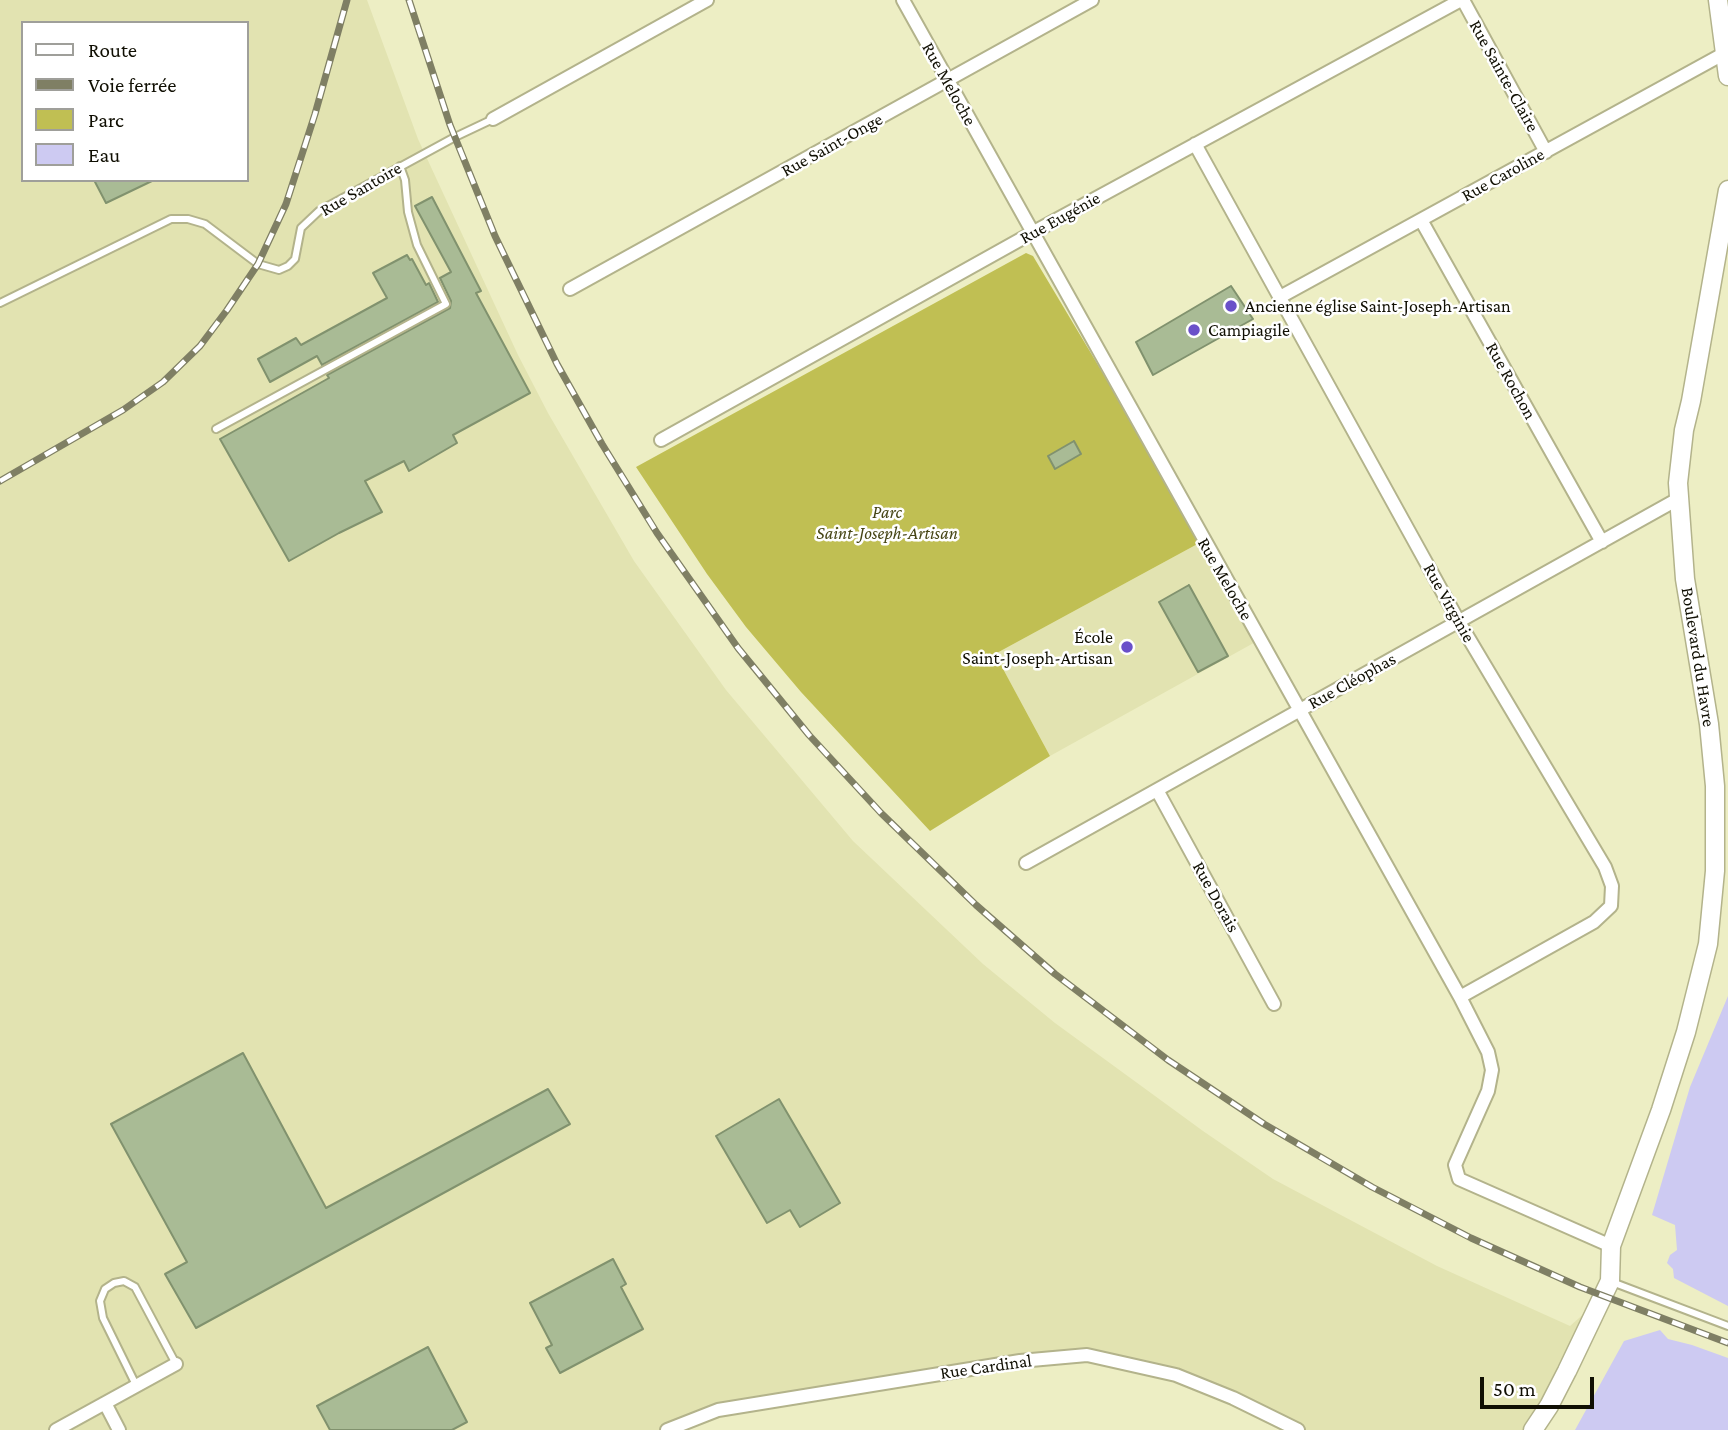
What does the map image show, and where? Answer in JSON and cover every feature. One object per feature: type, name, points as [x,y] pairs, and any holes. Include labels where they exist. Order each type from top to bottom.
[{"type":"street","name":"Rue Santoire","points":[[493,119],[707,0]]},
{"type":"street","name":"Rue Meloche","points":[[903,0],[1460,997],[1488,1052],[1492,1070],[1488,1091],[1455,1165],[1459,1179],[1611,1246]]},
{"type":"street","name":"Rue Saint-Onge","points":[[570,289],[1092,0]]},
{"type":"street","name":"Rue Eugénie","points":[[661,440],[1032,233],[1462,0]]},
{"type":"street","name":"Rue Sainte-Claire","points":[[1462,0],[1546,152]]},
{"type":"street","points":[[1718,0],[1728,76]]},
{"type":"street","name":"Rue Caroline","points":[[1280,297],[1725,53]]},
{"type":"street","name":"Rue Virginie","points":[[1195,144],[1459,622],[1605,867],[1612,886],[1611,906],[1594,922],[1460,997]]},
{"type":"street","name":"Boulevard du Havre","points":[[1533,1430],[1561,1382],[1610,1281],[1611,1246],[1661,1110],[1686,1032],[1701,980],[1712,914],[1717,834],[1715,786],[1709,723],[1685,579],[1678,499],[1684,430],[1728,190]]},
{"type":"street","name":"Rue Rochon","points":[[1421,220],[1602,542]]},
{"type":"street","name":"Rue Cléophas","points":[[1026,863],[1678,499]]},
{"type":"street","name":"Rue Dorais","points":[[1157,790],[1274,1004]]},
{"type":"street","name":"Rue Cardinal","points":[[667,1430],[718,1410],[1020,1360],[1087,1355],[1176,1375],[1233,1398],[1298,1430]]},
{"type":"street","points":[[56,1430],[176,1364]]},
{"type":"street","points":[[104,1403],[119,1430]]},
{"type":"lane","name":"Rue Santoire","points":[[0,303],[171,219],[188,219],[205,224],[258,264],[279,270],[295,259],[302,228],[307,221],[346,194],[493,119]]},
{"type":"lane","points":[[216,429],[446,304],[417,245],[400,166]]},
{"type":"lane","points":[[137,1386],[103,1318],[100,1301],[105,1289],[114,1283],[124,1281],[135,1287],[176,1364]]},
{"type":"lane","points":[[1610,1281],[1728,1326]]},
{"type":"shaded area","points":[[0,0],[367,0],[418,139],[518,355],[548,413],[634,561],[726,690],[853,841],[983,964],[1055,1023],[1273,1179],[1437,1266],[1570,1326],[1604,1296],[1533,1430],[1298,1430],[1233,1398],[1087,1355],[718,1410],[667,1430],[0,1430]]},
{"type":"shaded area","name":"École Saint-Joseph-Artisan","points":[[1203,541],[1259,640],[1050,756],[995,654]]},
{"type":"green space","name":"Parc Saint-Joseph-Artisan","points":[[1026,253],[1033,256],[1203,541],[995,654],[1050,756],[930,831],[801,692],[746,627],[707,574],[636,467]]},
{"type":"water","points":[[1728,996],[1728,1306],[1674,1278],[1673,1269],[1667,1263],[1670,1255],[1677,1250],[1675,1225],[1652,1215],[1690,1087]]},
{"type":"water","points":[[1660,1330],[1668,1339],[1728,1358],[1728,1430],[1575,1430],[1624,1341]]},
{"type":"building","points":[[95,182],[150,182],[106,203]]},
{"type":"building","points":[[432,197],[481,291],[476,293],[530,393],[453,435],[457,443],[409,471],[404,461],[365,481],[382,512],[289,561],[220,439],[329,378],[327,375],[450,308],[451,301],[440,278],[451,272],[415,206]]},
{"type":"building","points":[[407,255],[426,285],[429,283],[438,302],[322,365],[317,356],[270,382],[258,359],[296,338],[301,345],[387,298],[373,273]]},
{"type":"building","name":"Campiagile","points":[[1231,286],[1253,319],[1153,375],[1136,342]]},
{"type":"building","points":[[1074,441],[1081,454],[1055,469],[1048,456]]},
{"type":"building","points":[[1189,585],[1228,656],[1198,672],[1159,602]]},
{"type":"building","points":[[243,1053],[326,1208],[548,1089],[570,1124],[196,1328],[165,1274],[187,1262],[111,1124]]},
{"type":"building","points":[[779,1099],[840,1203],[800,1227],[790,1210],[767,1223],[716,1136]]},
{"type":"building","points":[[613,1259],[626,1284],[621,1287],[643,1329],[560,1373],[546,1348],[552,1345],[530,1303]]},
{"type":"building","points":[[428,1347],[467,1422],[452,1430],[330,1430],[317,1406]]},
{"type":"railway","points":[[0,481],[123,410],[163,382],[200,346],[227,310],[258,264],[286,204],[347,0]]},
{"type":"railway","points":[[409,0],[450,125],[495,236],[557,364],[602,444],[657,533],[738,648],[809,735],[881,813],[976,905],[1055,974],[1168,1060],[1264,1124],[1372,1187],[1471,1238],[1580,1287],[1728,1343]]},
{"type":"place","name":"Ancienne église Saint-Joseph-Artisan","points":[[1231,306]]},
{"type":"place","name":"Campiagile","points":[[1194,330]]},
{"type":"place","name":"École Saint-Joseph-Artisan","points":[[1127,647]]}]
